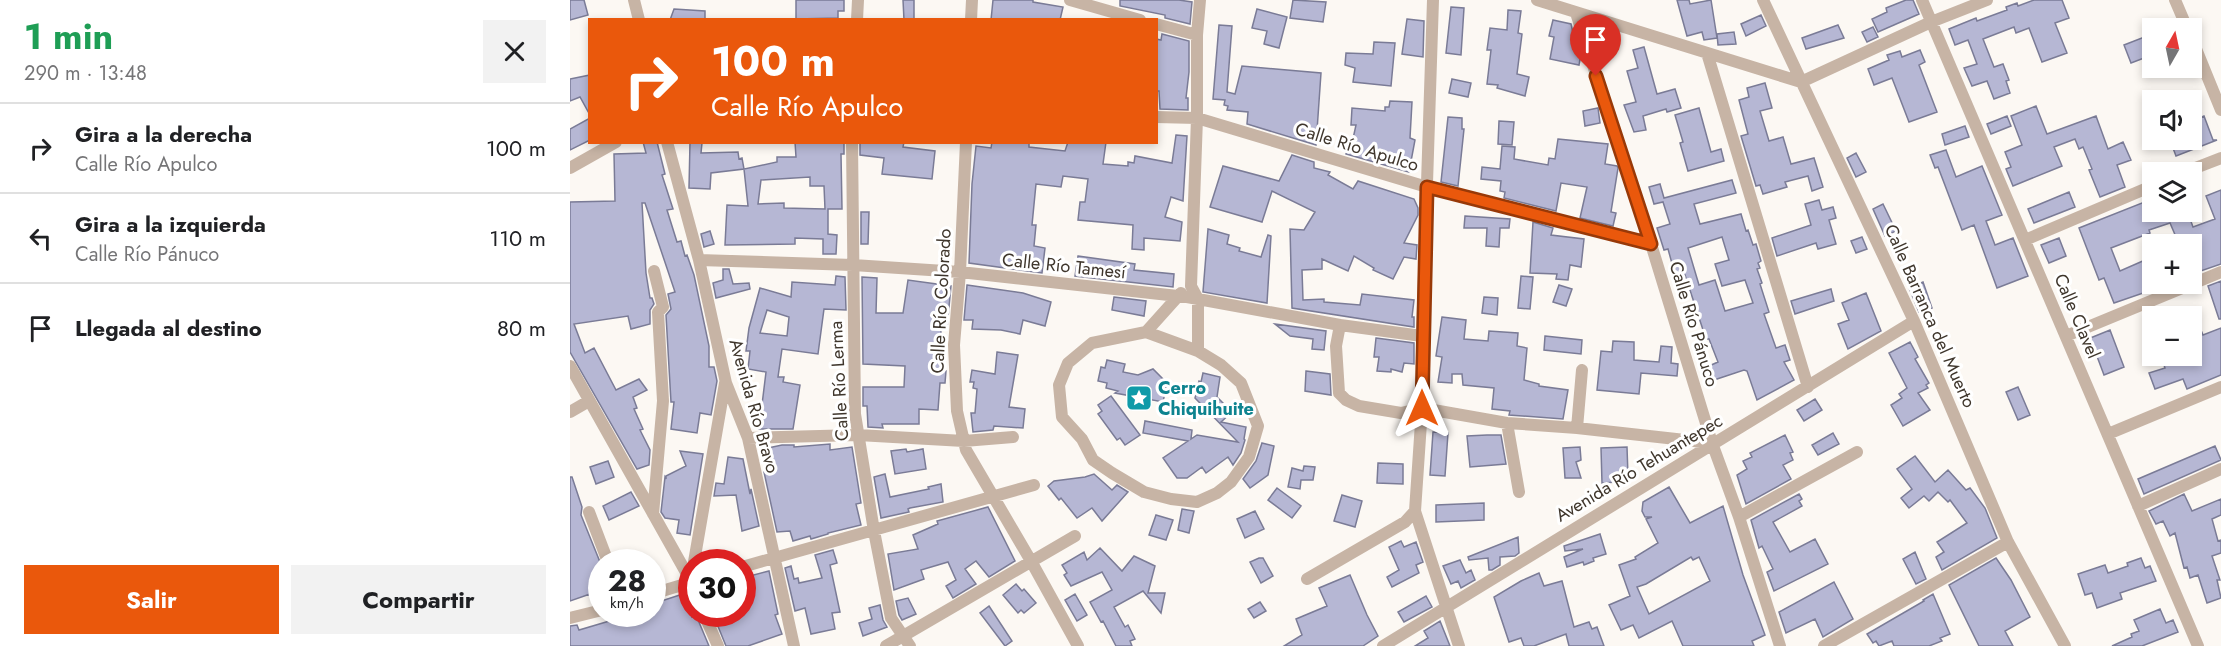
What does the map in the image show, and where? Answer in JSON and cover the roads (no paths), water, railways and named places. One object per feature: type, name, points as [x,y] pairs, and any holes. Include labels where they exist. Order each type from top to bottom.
[{"type":"street","points":[[634,0],[638,18]]},
{"type":"street","points":[[857,18],[858,0]]},
{"type":"street","points":[[971,18],[972,0]]},
{"type":"street","points":[[1070,0],[1133,18]]},
{"type":"street","points":[[1198,351],[1198,299],[1191,286],[1197,118],[1197,35],[1200,0]]},
{"type":"street","points":[[1433,0],[1422,336],[1422,408],[1414,511],[1459,646]]},
{"type":"street","points":[[1537,0],[1801,82],[1931,22],[1987,0]]},
{"type":"street","name":"Calle Barranca del Muerto","points":[[1763,0],[1914,321],[2008,542],[2065,646]]},
{"type":"street","name":"Calle Clavel","points":[[1922,0],[2198,646]]},
{"type":"street","points":[[2175,0],[2183,18]]},
{"type":"street","name":"Calle Río Pánuco","points":[[1576,13],[1651,244],[1712,444],[1739,517],[1780,646]]},
{"type":"street","points":[[1158,25],[1197,35]]},
{"type":"street","points":[[1707,53],[1808,387]]},
{"type":"street","points":[[2202,63],[2221,110]]},
{"type":"street","name":"Calle Río Apulco","points":[[1158,117],[1197,118],[1427,187],[1651,244]]},
{"type":"street","points":[[570,168],[612,144]]},
{"type":"street","name":"Avenida Río Bravo","points":[[669,144],[699,260],[726,383],[748,438],[794,646]]},
{"type":"street","name":"Calle Río Lerma","points":[[852,144],[855,414],[891,618],[906,641]]},
{"type":"street","name":"Calle Río Colorado","points":[[966,144],[954,345],[957,411],[966,450],[1078,646]]},
{"type":"street","points":[[2202,166],[2221,158]]},
{"type":"street","points":[[2025,240],[2142,190]]},
{"type":"street","name":"Calle Río Tamesí","points":[[699,260],[960,272],[1177,296],[1340,325],[1422,336]]},
{"type":"street","points":[[653,514],[663,401],[658,312],[663,307],[654,271]]},
{"type":"street","points":[[2066,336],[2221,272]]},
{"type":"street","points":[[1146,332],[1177,296],[1191,286]]},
{"type":"street","name":"Avenida Río Tehuantepec","points":[[1383,646],[1914,321]]},
{"type":"street","points":[[1340,325],[1336,346],[1339,393],[1346,400],[1359,406],[1401,413],[1422,408],[1508,423],[1577,428],[1712,444]]},
{"type":"street","points":[[1146,332],[1198,351],[1221,364],[1241,383],[1258,426],[1249,457],[1232,482],[1217,493],[1197,502],[1144,492],[1094,460],[1082,438],[1062,417],[1059,385],[1068,363],[1092,343],[1146,332]]},
{"type":"street","points":[[570,366],[678,559]]},
{"type":"street","points":[[1577,428],[1582,370]]},
{"type":"street","points":[[696,549],[726,383]]},
{"type":"street","points":[[2108,434],[2221,387]]},
{"type":"street","points":[[570,412],[589,401]]},
{"type":"street","points":[[1508,423],[1519,492]]},
{"type":"street","points":[[748,438],[858,435],[964,441],[1013,437]]},
{"type":"street","points":[[1739,517],[1857,452]]},
{"type":"street","points":[[2138,506],[2221,469]]},
{"type":"street","points":[[756,563],[1035,485]]},
{"type":"street","points":[[1307,579],[1405,522],[1414,511]]},
{"type":"street","points":[[589,512],[603,549]]},
{"type":"street","points":[[886,646],[906,641],[1031,561],[1075,536]]},
{"type":"street","points":[[1824,646],[2008,542]]},
{"type":"street","points":[[570,618],[588,614]]},
{"type":"street","points":[[710,627],[718,646]]},
{"type":"place","name":"Cerro Chiquihuite","points":[[1139,398]]}]
